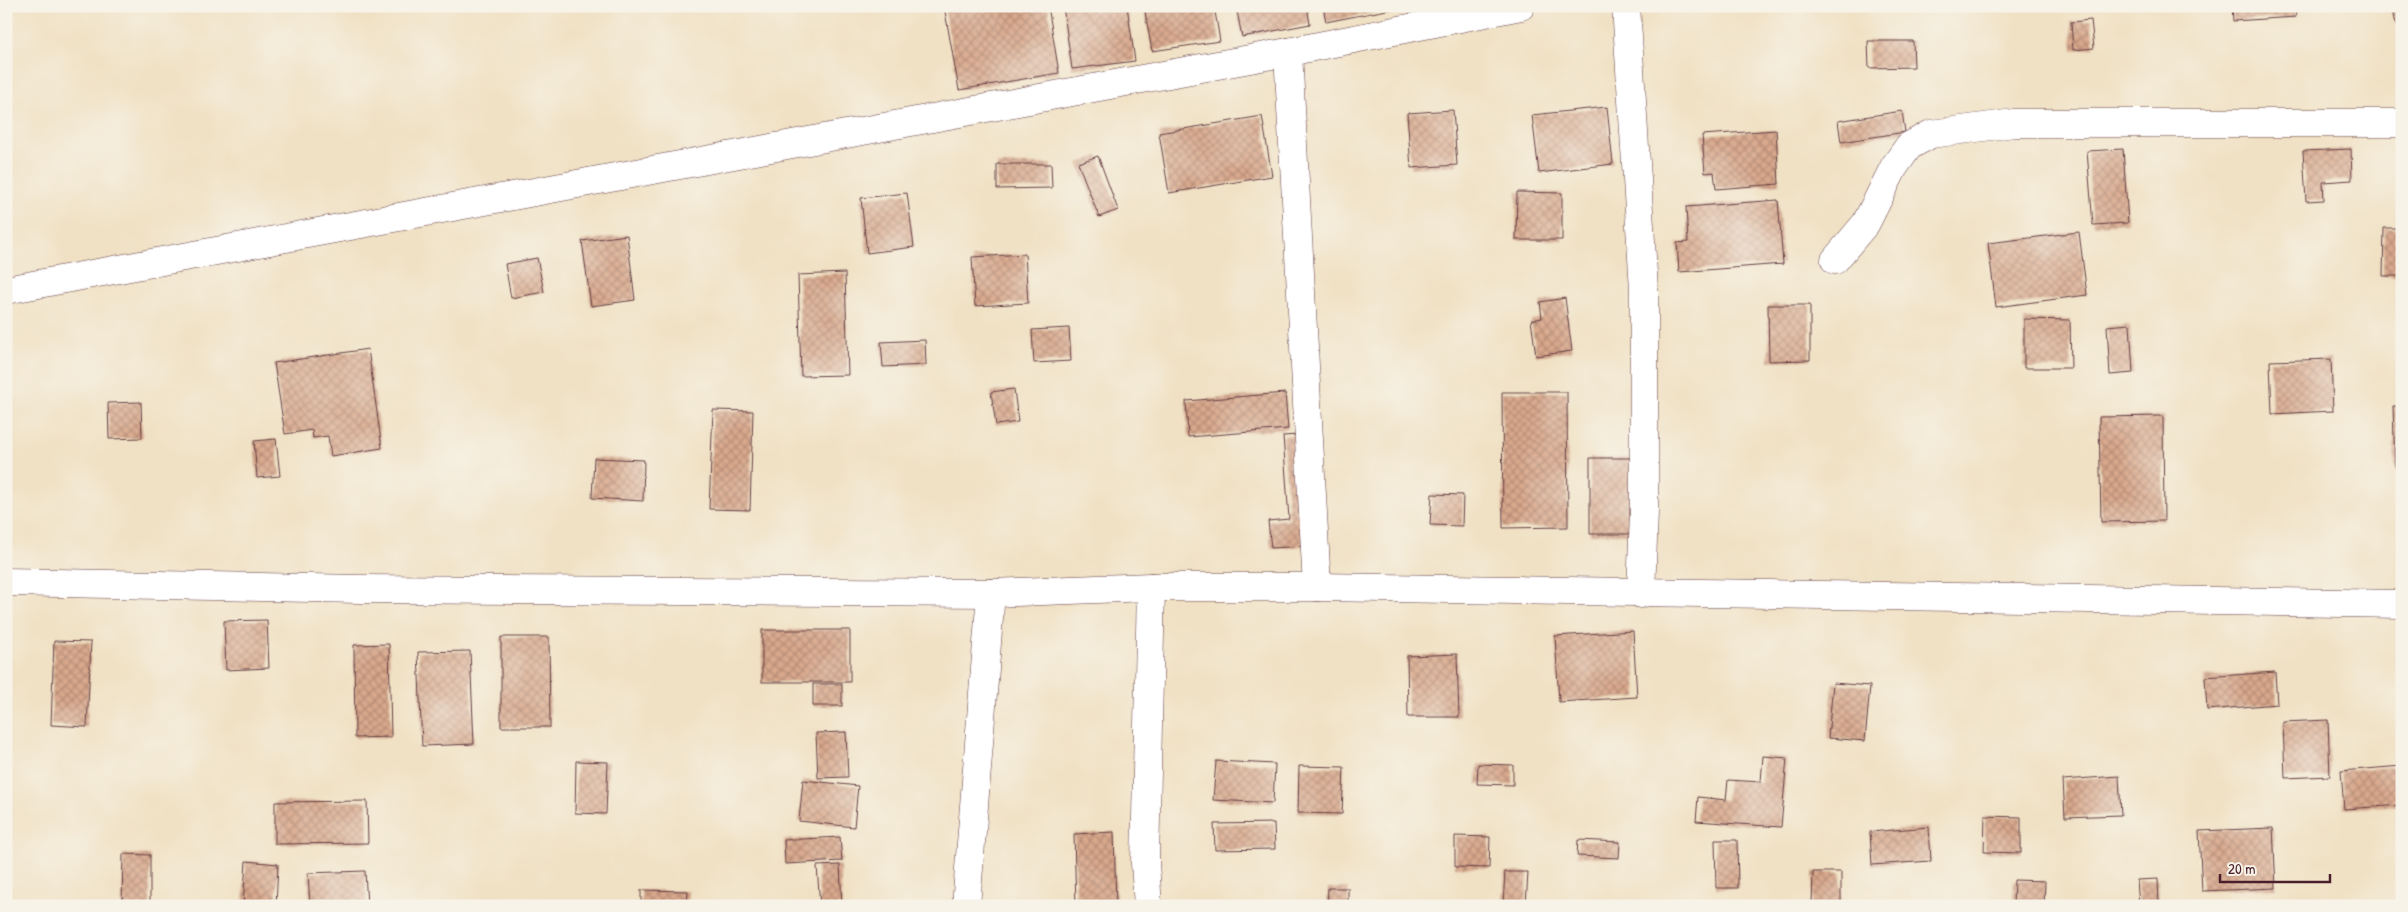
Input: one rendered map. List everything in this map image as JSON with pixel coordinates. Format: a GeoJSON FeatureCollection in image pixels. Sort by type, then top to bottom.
{"type":"FeatureCollection","features":[{"type":"Feature","properties":{"kind":"street"},"geometry":{"type":"LineString","coordinates":[[6,290],[1288,52],[1521,6]]}},
{"type":"Feature","properties":{"kind":"street"},"geometry":{"type":"LineString","coordinates":[[1626,6],[1644,289],[1644,512],[1641,594]]}},
{"type":"Feature","properties":{"kind":"street"},"geometry":{"type":"LineString","coordinates":[[1288,52],[1317,587]]}},
{"type":"Feature","properties":{"kind":"street"},"geometry":{"type":"LineString","coordinates":[[1835,260],[1866,223],[1894,167],[1909,146],[1931,134],[2014,123],[2402,123]]}},
{"type":"Feature","properties":{"kind":"street"},"geometry":{"type":"LineString","coordinates":[[6,582],[360,589],[991,593],[1151,587],[1317,587],[1641,594],[2402,604]]}},
{"type":"Feature","properties":{"kind":"street"},"geometry":{"type":"LineString","coordinates":[[1148,906],[1145,863],[1151,587]]}},
{"type":"Feature","properties":{"kind":"street"},"geometry":{"type":"LineString","coordinates":[[966,906],[991,593]]}},
{"type":"Feature","properties":{"kind":"building"},"geometry":{"type":"Polygon","coordinates":[[[944,6],[1048,6],[1059,73],[959,90],[944,6]]]}},
{"type":"Feature","properties":{"kind":"building"},"geometry":{"type":"Polygon","coordinates":[[[1063,6],[1127,6],[1135,61],[1072,69],[1063,6]]]}},
{"type":"Feature","properties":{"kind":"building"},"geometry":{"type":"Polygon","coordinates":[[[1144,6],[1214,6],[1220,41],[1152,51],[1144,6]]]}},
{"type":"Feature","properties":{"kind":"building"},"geometry":{"type":"Polygon","coordinates":[[[1236,6],[1307,6],[1310,24],[1242,37],[1236,6]]]}},
{"type":"Feature","properties":{"kind":"building"},"geometry":{"type":"Polygon","coordinates":[[[1323,6],[1401,6],[1402,7],[1326,22],[1323,6]]]}},
{"type":"Feature","properties":{"kind":"building"},"geometry":{"type":"Polygon","coordinates":[[[2232,6],[2295,6],[2296,17],[2233,21],[2232,6]]]}},
{"type":"Feature","properties":{"kind":"building"},"geometry":{"type":"Polygon","coordinates":[[[2391,6],[2402,6],[2402,23],[2395,24],[2391,6]]]}},
{"type":"Feature","properties":{"kind":"building"},"geometry":{"type":"Polygon","coordinates":[[[2091,20],[2094,48],[2073,50],[2071,22],[2091,20]]]}},
{"type":"Feature","properties":{"kind":"building"},"geometry":{"type":"Polygon","coordinates":[[[1868,41],[1913,41],[1914,67],[1869,68],[1868,41]]]}},
{"type":"Feature","properties":{"kind":"building"},"geometry":{"type":"Polygon","coordinates":[[[1607,107],[1613,164],[1539,173],[1532,115],[1607,107]]]}},
{"type":"Feature","properties":{"kind":"building"},"geometry":{"type":"Polygon","coordinates":[[[1453,110],[1457,165],[1411,168],[1407,113],[1453,110]]]}},
{"type":"Feature","properties":{"kind":"building"},"geometry":{"type":"Polygon","coordinates":[[[1902,111],[1905,132],[1841,142],[1838,121],[1902,111]]]}},
{"type":"Feature","properties":{"kind":"building"},"geometry":{"type":"Polygon","coordinates":[[[1262,116],[1272,176],[1169,193],[1159,133],[1262,116]]]}},
{"type":"Feature","properties":{"kind":"building"},"geometry":{"type":"Polygon","coordinates":[[[1776,130],[1779,184],[1716,189],[1714,172],[1705,173],[1702,135],[1776,130]]]}},
{"type":"Feature","properties":{"kind":"building"},"geometry":{"type":"Polygon","coordinates":[[[2123,149],[2128,223],[2093,225],[2087,151],[2123,149]]]}},
{"type":"Feature","properties":{"kind":"building"},"geometry":{"type":"Polygon","coordinates":[[[2351,149],[2352,180],[2323,182],[2324,200],[2306,201],[2303,151],[2351,149]]]}},
{"type":"Feature","properties":{"kind":"building"},"geometry":{"type":"Polygon","coordinates":[[[1098,156],[1118,210],[1099,217],[1078,163],[1098,156]]]}},
{"type":"Feature","properties":{"kind":"building"},"geometry":{"type":"Polygon","coordinates":[[[997,164],[1051,164],[1052,188],[997,189],[997,164]]]}},
{"type":"Feature","properties":{"kind":"building"},"geometry":{"type":"Polygon","coordinates":[[[1517,192],[1562,193],[1562,240],[1516,240],[1517,192]]]}},
{"type":"Feature","properties":{"kind":"building"},"geometry":{"type":"Polygon","coordinates":[[[907,193],[914,247],[867,253],[861,198],[907,193]]]}},
{"type":"Feature","properties":{"kind":"building"},"geometry":{"type":"Polygon","coordinates":[[[1778,200],[1783,264],[1679,272],[1677,243],[1688,242],[1686,207],[1778,200]]]}},
{"type":"Feature","properties":{"kind":"building"},"geometry":{"type":"Polygon","coordinates":[[[2384,228],[2402,228],[2402,276],[2383,276],[2384,228]]]}},
{"type":"Feature","properties":{"kind":"building"},"geometry":{"type":"Polygon","coordinates":[[[2079,232],[2087,295],[1996,307],[1988,243],[2079,232]]]}},
{"type":"Feature","properties":{"kind":"building"},"geometry":{"type":"Polygon","coordinates":[[[627,235],[635,300],[591,306],[582,241],[627,235]]]}},
{"type":"Feature","properties":{"kind":"building"},"geometry":{"type":"Polygon","coordinates":[[[1025,254],[1028,303],[975,306],[972,257],[1025,254]]]}},
{"type":"Feature","properties":{"kind":"building"},"geometry":{"type":"Polygon","coordinates":[[[537,258],[544,292],[511,298],[505,264],[537,258]]]}},
{"type":"Feature","properties":{"kind":"building"},"geometry":{"type":"Polygon","coordinates":[[[845,273],[848,375],[801,376],[798,275],[845,273]]]}},
{"type":"Feature","properties":{"kind":"building"},"geometry":{"type":"Polygon","coordinates":[[[1565,298],[1572,351],[1536,356],[1531,320],[1542,318],[1540,302],[1565,298]]]}},
{"type":"Feature","properties":{"kind":"building"},"geometry":{"type":"Polygon","coordinates":[[[1768,305],[1810,305],[1810,360],[1769,361],[1768,305]]]}},
{"type":"Feature","properties":{"kind":"building"},"geometry":{"type":"Polygon","coordinates":[[[2024,319],[2070,320],[2071,368],[2024,368],[2024,319]]]}},
{"type":"Feature","properties":{"kind":"building"},"geometry":{"type":"Polygon","coordinates":[[[2130,324],[2133,373],[2110,375],[2107,326],[2130,324]]]}},
{"type":"Feature","properties":{"kind":"building"},"geometry":{"type":"Polygon","coordinates":[[[1069,328],[1071,361],[1034,363],[1032,330],[1069,328]]]}},
{"type":"Feature","properties":{"kind":"building"},"geometry":{"type":"Polygon","coordinates":[[[925,340],[926,365],[883,367],[881,342],[925,340]]]}},
{"type":"Feature","properties":{"kind":"building"},"geometry":{"type":"Polygon","coordinates":[[[368,349],[382,448],[331,456],[328,436],[313,438],[312,430],[285,434],[274,363],[368,349]]]}},
{"type":"Feature","properties":{"kind":"building"},"geometry":{"type":"Polygon","coordinates":[[[2331,359],[2333,411],[2272,414],[2270,361],[2331,359]]]}},
{"type":"Feature","properties":{"kind":"building"},"geometry":{"type":"Polygon","coordinates":[[[1014,389],[1018,422],[996,425],[991,392],[1014,389]]]}},
{"type":"Feature","properties":{"kind":"building"},"geometry":{"type":"Polygon","coordinates":[[[1502,392],[1567,392],[1568,527],[1503,528],[1502,392]]]}},
{"type":"Feature","properties":{"kind":"building"},"geometry":{"type":"Polygon","coordinates":[[[1285,393],[1288,429],[1188,437],[1186,401],[1285,393]]]}},
{"type":"Feature","properties":{"kind":"building"},"geometry":{"type":"Polygon","coordinates":[[[141,402],[142,438],[109,439],[108,403],[141,402]]]}},
{"type":"Feature","properties":{"kind":"building"},"geometry":{"type":"Polygon","coordinates":[[[2393,406],[2402,406],[2402,467],[2395,467],[2393,406]]]}},
{"type":"Feature","properties":{"kind":"building"},"geometry":{"type":"Polygon","coordinates":[[[713,410],[753,411],[750,510],[709,509],[713,410]]]}},
{"type":"Feature","properties":{"kind":"building"},"geometry":{"type":"Polygon","coordinates":[[[2163,416],[2164,521],[2101,522],[2099,417],[2163,416]]]}},
{"type":"Feature","properties":{"kind":"building"},"geometry":{"type":"Polygon","coordinates":[[[1297,435],[1305,546],[1271,548],[1268,521],[1289,519],[1283,436],[1297,435]]]}},
{"type":"Feature","properties":{"kind":"building"},"geometry":{"type":"Polygon","coordinates":[[[276,439],[280,476],[257,478],[254,441],[276,439]]]}},
{"type":"Feature","properties":{"kind":"building"},"geometry":{"type":"Polygon","coordinates":[[[594,458],[644,460],[643,501],[592,498],[594,458]]]}},
{"type":"Feature","properties":{"kind":"building"},"geometry":{"type":"Polygon","coordinates":[[[1590,458],[1631,458],[1632,534],[1590,534],[1590,458]]]}},
{"type":"Feature","properties":{"kind":"building"},"geometry":{"type":"Polygon","coordinates":[[[1432,494],[1463,495],[1462,526],[1430,525],[1432,494]]]}},
{"type":"Feature","properties":{"kind":"building"},"geometry":{"type":"Polygon","coordinates":[[[267,620],[269,668],[226,670],[224,621],[267,620]]]}},
{"type":"Feature","properties":{"kind":"building"},"geometry":{"type":"Polygon","coordinates":[[[762,630],[850,630],[850,682],[762,682],[762,630]]]}},
{"type":"Feature","properties":{"kind":"building"},"geometry":{"type":"Polygon","coordinates":[[[1633,631],[1637,697],[1559,702],[1555,636],[1633,631]]]}},
{"type":"Feature","properties":{"kind":"building"},"geometry":{"type":"Polygon","coordinates":[[[501,637],[549,637],[550,727],[501,727],[501,637]]]}},
{"type":"Feature","properties":{"kind":"building"},"geometry":{"type":"Polygon","coordinates":[[[54,641],[91,642],[87,727],[51,725],[54,641]]]}},
{"type":"Feature","properties":{"kind":"building"},"geometry":{"type":"Polygon","coordinates":[[[389,644],[391,737],[355,738],[354,645],[389,644]]]}},
{"type":"Feature","properties":{"kind":"building"},"geometry":{"type":"Polygon","coordinates":[[[470,651],[474,744],[422,746],[418,652],[470,651]]]}},
{"type":"Feature","properties":{"kind":"building"},"geometry":{"type":"Polygon","coordinates":[[[1457,654],[1459,717],[1408,717],[1407,656],[1457,654]]]}},
{"type":"Feature","properties":{"kind":"building"},"geometry":{"type":"Polygon","coordinates":[[[2275,672],[2277,704],[2207,710],[2205,677],[2275,672]]]}},
{"type":"Feature","properties":{"kind":"building"},"geometry":{"type":"Polygon","coordinates":[[[1833,683],[1870,686],[1865,741],[1828,738],[1833,683]]]}},
{"type":"Feature","properties":{"kind":"building"},"geometry":{"type":"Polygon","coordinates":[[[813,684],[842,684],[842,706],[813,706],[813,684]]]}},
{"type":"Feature","properties":{"kind":"building"},"geometry":{"type":"Polygon","coordinates":[[[2328,720],[2330,776],[2285,778],[2283,722],[2328,720]]]}},
{"type":"Feature","properties":{"kind":"building"},"geometry":{"type":"Polygon","coordinates":[[[846,732],[848,777],[818,778],[816,733],[846,732]]]}},
{"type":"Feature","properties":{"kind":"building"},"geometry":{"type":"Polygon","coordinates":[[[1763,756],[1787,758],[1781,827],[1696,821],[1698,797],[1726,800],[1728,780],[1761,782],[1763,756]]]}},
{"type":"Feature","properties":{"kind":"building"},"geometry":{"type":"Polygon","coordinates":[[[576,761],[608,762],[606,814],[575,813],[576,761]]]}},
{"type":"Feature","properties":{"kind":"building"},"geometry":{"type":"Polygon","coordinates":[[[1216,761],[1275,764],[1273,803],[1213,800],[1216,761]]]}},
{"type":"Feature","properties":{"kind":"building"},"geometry":{"type":"Polygon","coordinates":[[[1478,764],[1513,765],[1513,785],[1477,784],[1478,764]]]}},
{"type":"Feature","properties":{"kind":"building"},"geometry":{"type":"Polygon","coordinates":[[[1299,766],[1344,767],[1342,814],[1298,813],[1299,766]]]}},
{"type":"Feature","properties":{"kind":"building"},"geometry":{"type":"Polygon","coordinates":[[[2402,766],[2402,805],[2344,809],[2341,771],[2402,766]]]}},
{"type":"Feature","properties":{"kind":"building"},"geometry":{"type":"Polygon","coordinates":[[[2119,776],[2121,815],[2065,817],[2063,780],[2119,776]]]}},
{"type":"Feature","properties":{"kind":"building"},"geometry":{"type":"Polygon","coordinates":[[[803,780],[858,786],[854,827],[799,821],[803,780]]]}},
{"type":"Feature","properties":{"kind":"building"},"geometry":{"type":"Polygon","coordinates":[[[367,801],[368,843],[275,844],[275,802],[367,801]]]}},
{"type":"Feature","properties":{"kind":"building"},"geometry":{"type":"Polygon","coordinates":[[[1985,816],[2021,817],[2021,853],[1984,852],[1985,816]]]}},
{"type":"Feature","properties":{"kind":"building"},"geometry":{"type":"Polygon","coordinates":[[[1274,823],[1275,849],[1215,850],[1214,824],[1274,823]]]}},
{"type":"Feature","properties":{"kind":"building"},"geometry":{"type":"Polygon","coordinates":[[[1929,827],[1931,861],[1872,865],[1870,832],[1929,827]]]}},
{"type":"Feature","properties":{"kind":"building"},"geometry":{"type":"Polygon","coordinates":[[[2273,828],[2276,888],[2202,891],[2199,831],[2273,828]]]}},
{"type":"Feature","properties":{"kind":"building"},"geometry":{"type":"Polygon","coordinates":[[[1114,832],[1116,906],[1076,906],[1074,834],[1114,832]]]}},
{"type":"Feature","properties":{"kind":"building"},"geometry":{"type":"Polygon","coordinates":[[[1455,836],[1490,837],[1489,868],[1455,867],[1455,836]]]}},
{"type":"Feature","properties":{"kind":"building"},"geometry":{"type":"Polygon","coordinates":[[[840,837],[842,861],[785,864],[784,840],[840,837]]]}},
{"type":"Feature","properties":{"kind":"building"},"geometry":{"type":"Polygon","coordinates":[[[1578,840],[1620,842],[1619,858],[1577,856],[1578,840]]]}},
{"type":"Feature","properties":{"kind":"building"},"geometry":{"type":"Polygon","coordinates":[[[1715,840],[1737,840],[1738,888],[1716,888],[1715,840]]]}},
{"type":"Feature","properties":{"kind":"building"},"geometry":{"type":"Polygon","coordinates":[[[6,846],[8,846],[8,875],[6,875],[6,846]]]}},
{"type":"Feature","properties":{"kind":"building"},"geometry":{"type":"Polygon","coordinates":[[[123,854],[150,855],[150,906],[122,906],[123,854]]]}},
{"type":"Feature","properties":{"kind":"building"},"geometry":{"type":"Polygon","coordinates":[[[246,861],[278,864],[276,906],[243,906],[246,861]]]}},
{"type":"Feature","properties":{"kind":"building"},"geometry":{"type":"Polygon","coordinates":[[[840,865],[842,906],[820,906],[817,866],[840,865]]]}},
{"type":"Feature","properties":{"kind":"building"},"geometry":{"type":"Polygon","coordinates":[[[365,871],[367,906],[310,906],[308,873],[365,871]]]}},
{"type":"Feature","properties":{"kind":"building"},"geometry":{"type":"Polygon","coordinates":[[[1505,872],[1528,872],[1526,906],[1503,906],[1505,872]]]}},
{"type":"Feature","properties":{"kind":"building"},"geometry":{"type":"Polygon","coordinates":[[[1813,872],[1841,872],[1841,906],[1812,906],[1813,872]]]}},
{"type":"Feature","properties":{"kind":"building"},"geometry":{"type":"Polygon","coordinates":[[[2158,879],[2159,906],[2139,906],[2137,880],[2158,879]]]}},
{"type":"Feature","properties":{"kind":"building"},"geometry":{"type":"Polygon","coordinates":[[[2014,880],[2045,881],[2044,906],[2013,906],[2014,880]]]}},
{"type":"Feature","properties":{"kind":"building"},"geometry":{"type":"Polygon","coordinates":[[[1328,888],[1348,888],[1348,906],[1327,906],[1328,888]]]}},
{"type":"Feature","properties":{"kind":"building"},"geometry":{"type":"Polygon","coordinates":[[[641,890],[688,891],[687,906],[641,906],[641,890]]]}},
{"type":"Feature","properties":{"kind":"building"},"geometry":{"type":"Polygon","coordinates":[[[1652,904],[1668,904],[1668,906],[1652,906],[1652,904]]]}}]}
